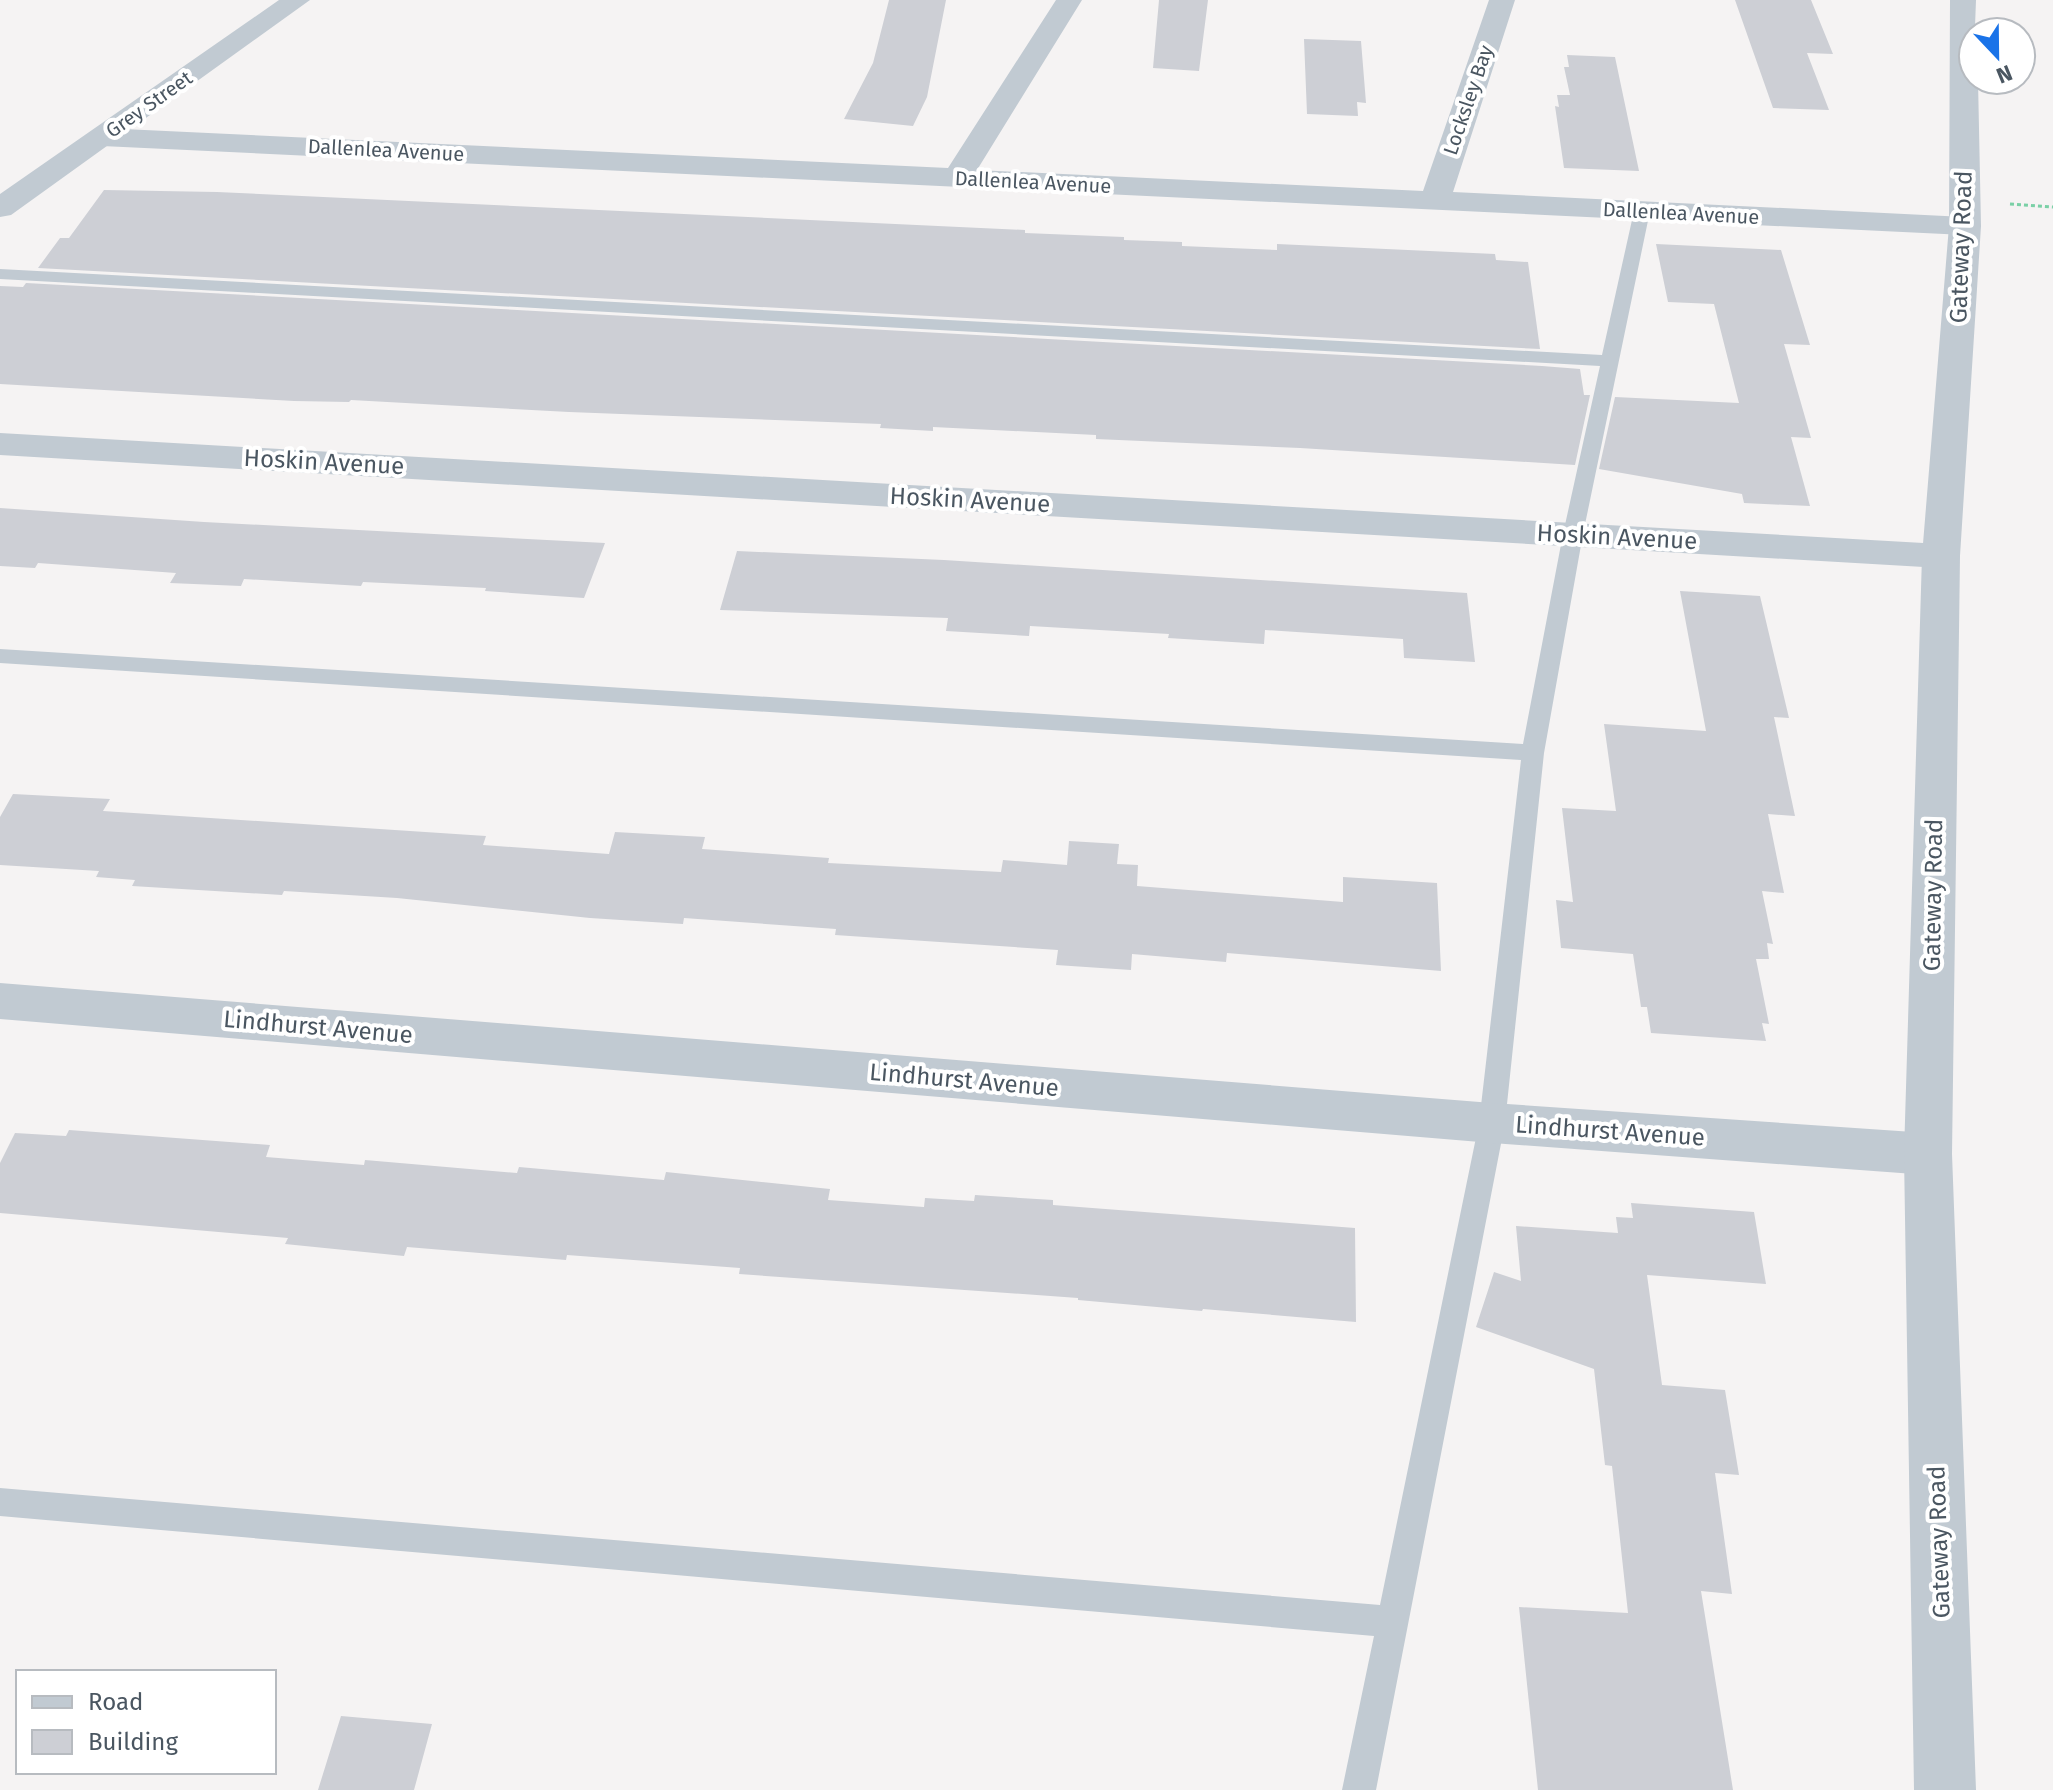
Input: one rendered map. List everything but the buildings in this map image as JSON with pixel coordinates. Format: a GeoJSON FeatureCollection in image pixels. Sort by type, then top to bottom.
{"type":"FeatureCollection","features":[{"type":"Feature","properties":{"kind":"street","name":"Grey Street"},"geometry":{"type":"LineString","coordinates":[[0,208],[297,0]]}},
{"type":"Feature","properties":{"kind":"street"},"geometry":{"type":"LineString","coordinates":[[957,178],[1069,0]]}},
{"type":"Feature","properties":{"kind":"street","name":"Locksley Bay"},"geometry":{"type":"LineString","coordinates":[[1435,200],[1502,0]]}},
{"type":"Feature","properties":{"kind":"street","name":"Gateway Road"},"geometry":{"type":"LineString","coordinates":[[1945,1790],[1928,1154],[1941,556],[1965,226],[1963,0]]}},
{"type":"Feature","properties":{"kind":"street","name":"Dallenlea Avenue"},"geometry":{"type":"LineString","coordinates":[[102,137],[1965,226]]}},
{"type":"Feature","properties":{"kind":"street","name":"Hoskin Avenue"},"geometry":{"type":"LineString","coordinates":[[6,449],[1941,556]]}},
{"type":"Feature","properties":{"kind":"street","name":"Lindhurst Avenue"},"geometry":{"type":"LineString","coordinates":[[0,1001],[1492,1123],[1928,1154]]}},
{"type":"Feature","properties":{"kind":"lane"},"geometry":{"type":"LineString","coordinates":[[1359,1790],[1492,1123],[1533,753],[1573,534],[1642,211]]}},
{"type":"Feature","properties":{"kind":"lane"},"geometry":{"type":"LineString","coordinates":[[0,274],[1610,361]]}},
{"type":"Feature","properties":{"kind":"lane"},"geometry":{"type":"LineString","coordinates":[[0,656],[1533,753]]}},
{"type":"Feature","properties":{"kind":"lane"},"geometry":{"type":"LineString","coordinates":[[0,1502],[1392,1622]]}}]}
